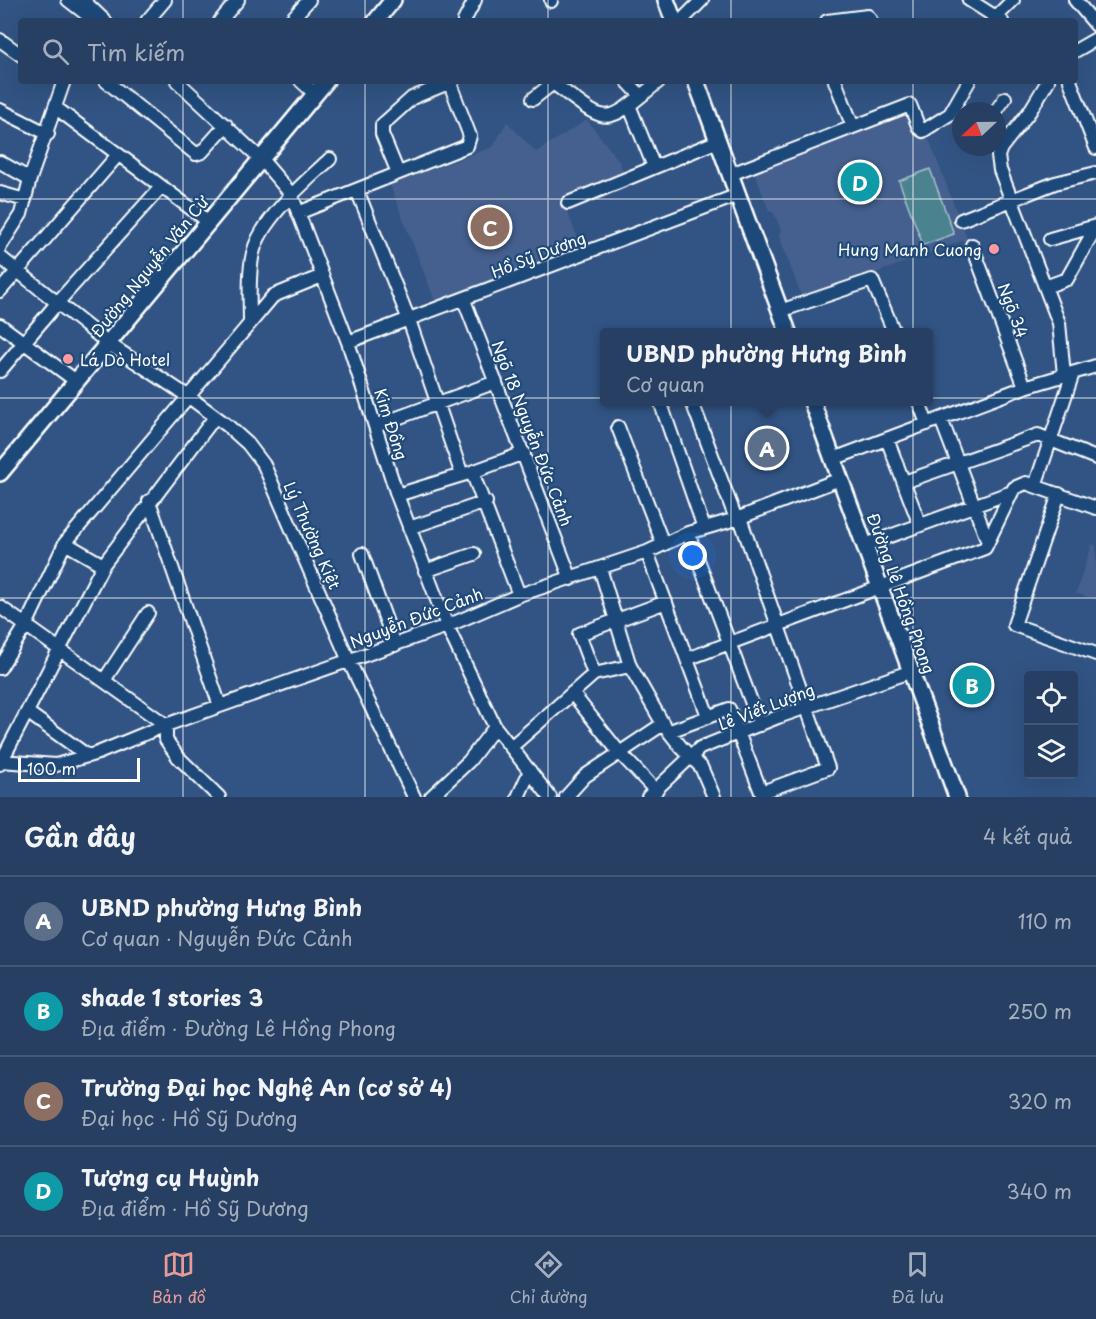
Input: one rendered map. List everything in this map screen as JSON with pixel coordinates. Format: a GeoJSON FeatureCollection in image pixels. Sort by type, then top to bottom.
{"type":"FeatureCollection","features":[{"type":"Feature","properties":{"kind":"main road"},"geometry":{"type":"LineString","coordinates":[[666,0],[673,18]]}},
{"type":"Feature","properties":{"kind":"main road"},"geometry":{"type":"LineString","coordinates":[[378,18],[391,1]]}},
{"type":"Feature","properties":{"kind":"main road","name":"Đường Nguyễn Văn Cừ"},"geometry":{"type":"LineString","coordinates":[[0,473],[323,84]]}},
{"type":"Feature","properties":{"kind":"main road"},"geometry":{"type":"LineString","coordinates":[[697,84],[786,328]]}},
{"type":"Feature","properties":{"kind":"main road","name":"Đường Lê Hồng Phong"},"geometry":{"type":"LineString","coordinates":[[813,406],[957,797]]}},
{"type":"Feature","properties":{"kind":"street"},"geometry":{"type":"LineString","coordinates":[[150,18],[165,0]]}},
{"type":"Feature","properties":{"kind":"street"},"geometry":{"type":"LineString","coordinates":[[227,18],[238,0]]}},
{"type":"Feature","properties":{"kind":"street"},"geometry":{"type":"LineString","coordinates":[[293,18],[309,0]]}},
{"type":"Feature","properties":{"kind":"street"},"geometry":{"type":"LineString","coordinates":[[466,18],[475,0]]}},
{"type":"Feature","properties":{"kind":"street"},"geometry":{"type":"LineString","coordinates":[[684,18],[702,0]]}},
{"type":"Feature","properties":{"kind":"street"},"geometry":{"type":"LineString","coordinates":[[969,0],[997,18]]}},
{"type":"Feature","properties":{"kind":"street"},"geometry":{"type":"LineString","coordinates":[[1000,18],[1013,0]]}},
{"type":"Feature","properties":{"kind":"street"},"geometry":{"type":"LineString","coordinates":[[1075,0],[1096,25]]}},
{"type":"Feature","properties":{"kind":"street"},"geometry":{"type":"LineString","coordinates":[[75,1],[90,17],[96,18]]}},
{"type":"Feature","properties":{"kind":"street"},"geometry":{"type":"LineString","coordinates":[[852,18],[868,16],[870,18]]}},
{"type":"Feature","properties":{"kind":"street"},"geometry":{"type":"LineString","coordinates":[[1078,49],[1096,39]]}},
{"type":"Feature","properties":{"kind":"street"},"geometry":{"type":"LineString","coordinates":[[0,40],[18,53]]}},
{"type":"Feature","properties":{"kind":"street"},"geometry":{"type":"LineString","coordinates":[[0,247],[21,214],[30,180],[48,134],[63,84]]}},
{"type":"Feature","properties":{"kind":"street"},"geometry":{"type":"LineString","coordinates":[[110,84],[196,154],[202,152],[226,125]]}},
{"type":"Feature","properties":{"kind":"street","name":"Kim Đồng"},"geometry":{"type":"LineString","coordinates":[[180,84],[261,159],[291,194],[348,342],[397,495],[447,626],[495,727],[550,797]]}},
{"type":"Feature","properties":{"kind":"street"},"geometry":{"type":"LineString","coordinates":[[304,84],[315,94]]}},
{"type":"Feature","properties":{"kind":"street"},"geometry":{"type":"LineString","coordinates":[[420,88],[427,84]]}},
{"type":"Feature","properties":{"kind":"street"},"geometry":{"type":"LineString","coordinates":[[398,173],[382,134],[382,125],[412,98],[443,84]]}},
{"type":"Feature","properties":{"kind":"street"},"geometry":{"type":"LineString","coordinates":[[298,213],[469,144],[470,136],[451,84]]}},
{"type":"Feature","properties":{"kind":"street"},"geometry":{"type":"LineString","coordinates":[[533,99],[552,84]]}},
{"type":"Feature","properties":{"kind":"street"},"geometry":{"type":"LineString","coordinates":[[554,84],[599,116],[611,116],[655,84]]}},
{"type":"Feature","properties":{"kind":"street"},"geometry":{"type":"LineString","coordinates":[[630,84],[641,96]]}},
{"type":"Feature","properties":{"kind":"street"},"geometry":{"type":"LineString","coordinates":[[837,84],[853,127]]}},
{"type":"Feature","properties":{"kind":"street"},"geometry":{"type":"LineString","coordinates":[[731,174],[910,105],[919,128],[923,131],[950,114],[967,84]]}},
{"type":"Feature","properties":{"kind":"street"},"geometry":{"type":"LineString","coordinates":[[1006,138],[1030,111],[1046,84]]}},
{"type":"Feature","properties":{"kind":"street"},"geometry":{"type":"LineString","coordinates":[[1071,84],[1096,148]]}},
{"type":"Feature","properties":{"kind":"street"},"geometry":{"type":"LineString","coordinates":[[1002,102],[1005,98]]}},
{"type":"Feature","properties":{"kind":"street"},"geometry":{"type":"LineString","coordinates":[[629,105],[654,167]]}},
{"type":"Feature","properties":{"kind":"street"},"geometry":{"type":"LineString","coordinates":[[56,108],[117,156],[209,222]]}},
{"type":"Feature","properties":{"kind":"street"},"geometry":{"type":"LineString","coordinates":[[0,110],[48,134]]}},
{"type":"Feature","properties":{"kind":"street"},"geometry":{"type":"LineString","coordinates":[[568,203],[718,141]]}},
{"type":"Feature","properties":{"kind":"street"},"geometry":{"type":"LineString","coordinates":[[0,291],[117,156]]}},
{"type":"Feature","properties":{"kind":"street"},"geometry":{"type":"LineString","coordinates":[[997,156],[1011,200],[1061,332],[1069,374],[1035,486]]}},
{"type":"Feature","properties":{"kind":"street"},"geometry":{"type":"LineString","coordinates":[[250,323],[254,250],[291,194],[330,159]]}},
{"type":"Feature","properties":{"kind":"street"},"geometry":{"type":"LineString","coordinates":[[0,162],[30,180]]}},
{"type":"Feature","properties":{"kind":"street"},"geometry":{"type":"LineString","coordinates":[[961,220],[1055,183],[1096,172]]}},
{"type":"Feature","properties":{"kind":"street"},"geometry":{"type":"LineString","coordinates":[[0,370],[161,187]]}},
{"type":"Feature","properties":{"kind":"street"},"geometry":{"type":"LineString","coordinates":[[357,190],[410,320],[438,404],[467,473],[486,502],[519,595]]}},
{"type":"Feature","properties":{"kind":"street"},"geometry":{"type":"LineString","coordinates":[[0,193],[25,200]]}},
{"type":"Feature","properties":{"kind":"street","name":"Hồ Sỹ Dương"},"geometry":{"type":"LineString","coordinates":[[348,342],[738,195]]}},
{"type":"Feature","properties":{"kind":"street"},"geometry":{"type":"LineString","coordinates":[[1045,287],[1066,279],[1096,226]]}},
{"type":"Feature","properties":{"kind":"street"},"geometry":{"type":"LineString","coordinates":[[1050,239],[1096,226]]}},
{"type":"Feature","properties":{"kind":"street","name":"Ngõ 34"},"geometry":{"type":"LineString","coordinates":[[972,245],[1025,387]]}},
{"type":"Feature","properties":{"kind":"street","name":"Lý Thường Kiệt"},"geometry":{"type":"LineString","coordinates":[[0,257],[109,344],[189,397],[248,444],[264,465],[349,661],[414,797]]}},
{"type":"Feature","properties":{"kind":"street"},"geometry":{"type":"LineString","coordinates":[[0,668],[26,625],[65,543],[278,292],[322,276]]}},
{"type":"Feature","properties":{"kind":"street"},"geometry":{"type":"LineString","coordinates":[[780,311],[872,280],[892,328]]}},
{"type":"Feature","properties":{"kind":"street","name":"Ngõ 18 Nguyễn Đức Cảnh"},"geometry":{"type":"LineString","coordinates":[[464,300],[572,579]]}},
{"type":"Feature","properties":{"kind":"street"},"geometry":{"type":"LineString","coordinates":[[0,326],[76,381]]}},
{"type":"Feature","properties":{"kind":"street"},"geometry":{"type":"LineString","coordinates":[[833,459],[1025,387],[1096,366]]}},
{"type":"Feature","properties":{"kind":"street"},"geometry":{"type":"LineString","coordinates":[[375,426],[496,382]]}},
{"type":"Feature","properties":{"kind":"street"},"geometry":{"type":"LineString","coordinates":[[566,797],[585,776],[619,752],[666,727],[729,709],[763,795],[828,768],[778,625],[694,406]]}},
{"type":"Feature","properties":{"kind":"street"},"geometry":{"type":"LineString","coordinates":[[920,406],[927,424]]}},
{"type":"Feature","properties":{"kind":"street"},"geometry":{"type":"LineString","coordinates":[[662,407],[704,528]]}},
{"type":"Feature","properties":{"kind":"street"},"geometry":{"type":"LineString","coordinates":[[1,762],[103,565],[149,501],[215,417]]}},
{"type":"Feature","properties":{"kind":"street"},"geometry":{"type":"LineString","coordinates":[[941,419],[988,542]]}},
{"type":"Feature","properties":{"kind":"street"},"geometry":{"type":"LineString","coordinates":[[618,427],[663,544]]}},
{"type":"Feature","properties":{"kind":"street"},"geometry":{"type":"LineString","coordinates":[[904,482],[1038,435],[1051,438],[1096,458]]}},
{"type":"Feature","properties":{"kind":"street"},"geometry":{"type":"LineString","coordinates":[[887,439],[920,525]]}},
{"type":"Feature","properties":{"kind":"street"},"geometry":{"type":"LineString","coordinates":[[397,495],[524,453]]}},
{"type":"Feature","properties":{"kind":"street","name":"Nguyễn Đức Cảnh"},"geometry":{"type":"LineString","coordinates":[[1,762],[56,765],[88,756],[166,725],[395,645],[447,626],[519,595],[647,552],[688,533],[738,518],[840,479]]}},
{"type":"Feature","properties":{"kind":"street"},"geometry":{"type":"LineString","coordinates":[[687,659],[985,548],[1014,488],[1026,483],[1096,508]]}},
{"type":"Feature","properties":{"kind":"street"},"geometry":{"type":"LineString","coordinates":[[865,545],[1012,492]]}},
{"type":"Feature","properties":{"kind":"street"},"geometry":{"type":"LineString","coordinates":[[1059,494],[1014,625],[1096,654]]}},
{"type":"Feature","properties":{"kind":"street"},"geometry":{"type":"LineString","coordinates":[[149,501],[220,706]]}},
{"type":"Feature","properties":{"kind":"street"},"geometry":{"type":"LineString","coordinates":[[409,528],[486,502]]}},
{"type":"Feature","properties":{"kind":"street"},"geometry":{"type":"LineString","coordinates":[[688,533],[760,725]]}},
{"type":"Feature","properties":{"kind":"street"},"geometry":{"type":"LineString","coordinates":[[65,543],[103,565]]}},
{"type":"Feature","properties":{"kind":"street"},"geometry":{"type":"LineString","coordinates":[[647,552],[708,716]]}},
{"type":"Feature","properties":{"kind":"street"},"geometry":{"type":"LineString","coordinates":[[362,554],[395,645]]}},
{"type":"Feature","properties":{"kind":"street"},"geometry":{"type":"LineString","coordinates":[[425,571],[474,554]]}},
{"type":"Feature","properties":{"kind":"street"},"geometry":{"type":"LineString","coordinates":[[600,568],[630,666],[666,727],[681,747],[701,767],[714,797]]}},
{"type":"Feature","properties":{"kind":"street"},"geometry":{"type":"LineString","coordinates":[[594,674],[579,634],[666,602]]}},
{"type":"Feature","properties":{"kind":"street"},"geometry":{"type":"LineString","coordinates":[[0,607],[105,679],[166,725],[166,740],[172,749],[219,797]]}},
{"type":"Feature","properties":{"kind":"street"},"geometry":{"type":"LineString","coordinates":[[105,679],[148,613]]}},
{"type":"Feature","properties":{"kind":"street"},"geometry":{"type":"LineString","coordinates":[[511,747],[594,674],[630,666]]}},
{"type":"Feature","properties":{"kind":"street","name":"Lê Viết Lượng"},"geometry":{"type":"LineString","coordinates":[[652,794],[700,748],[912,671]]}},
{"type":"Feature","properties":{"kind":"street"},"geometry":{"type":"LineString","coordinates":[[572,693],[652,794]]}},
{"type":"Feature","properties":{"kind":"street"},"geometry":{"type":"LineString","coordinates":[[27,712],[88,756]]}},
{"type":"Feature","properties":{"kind":"street"},"geometry":{"type":"LineString","coordinates":[[431,797],[469,761],[495,727]]}},
{"type":"Feature","properties":{"kind":"street"},"geometry":{"type":"LineString","coordinates":[[518,797],[530,771]]}},
{"type":"Feature","properties":{"kind":"shaded area"},"geometry":{"type":"Polygon","coordinates":[[[909,111],[918,133],[928,137],[967,239],[803,300],[779,236],[781,230],[774,213],[769,211],[754,171],[909,111]]]}},
{"type":"Feature","properties":{"kind":"shaded area"},"geometry":{"type":"Polygon","coordinates":[[[587,120],[619,161],[625,176],[563,202],[583,251],[437,306],[390,185],[493,147],[507,122],[536,152],[587,120]]]}},
{"type":"Feature","properties":{"kind":"shaded area"},"geometry":{"type":"Polygon","coordinates":[[[1092,544],[1096,546],[1096,600],[1076,593],[1092,544]]]}},
{"type":"Feature","properties":{"kind":"green space"},"geometry":{"type":"Polygon","coordinates":[[[930,169],[954,234],[923,245],[899,181],[930,169]]]}},
{"type":"Feature","properties":{"kind":"place","name":"Tượng cụ Huỳnh"},"geometry":{"type":"Point","coordinates":[860,182]}},
{"type":"Feature","properties":{"kind":"place","name":"Trường Đại học Nghệ An (cơ sở 4)"},"geometry":{"type":"Point","coordinates":[490,227]}},
{"type":"Feature","properties":{"kind":"place","name":"Hung Manh Cuong"},"geometry":{"type":"Point","coordinates":[994,249]}},
{"type":"Feature","properties":{"kind":"place","name":"Lá Dò Hotel"},"geometry":{"type":"Point","coordinates":[68,359]}},
{"type":"Feature","properties":{"kind":"place","name":"UBND phường Hưng Bình"},"geometry":{"type":"Point","coordinates":[767,448]}},
{"type":"Feature","properties":{"kind":"place","name":"shade 1 stories 3"},"geometry":{"type":"Point","coordinates":[972,685]}}]}
